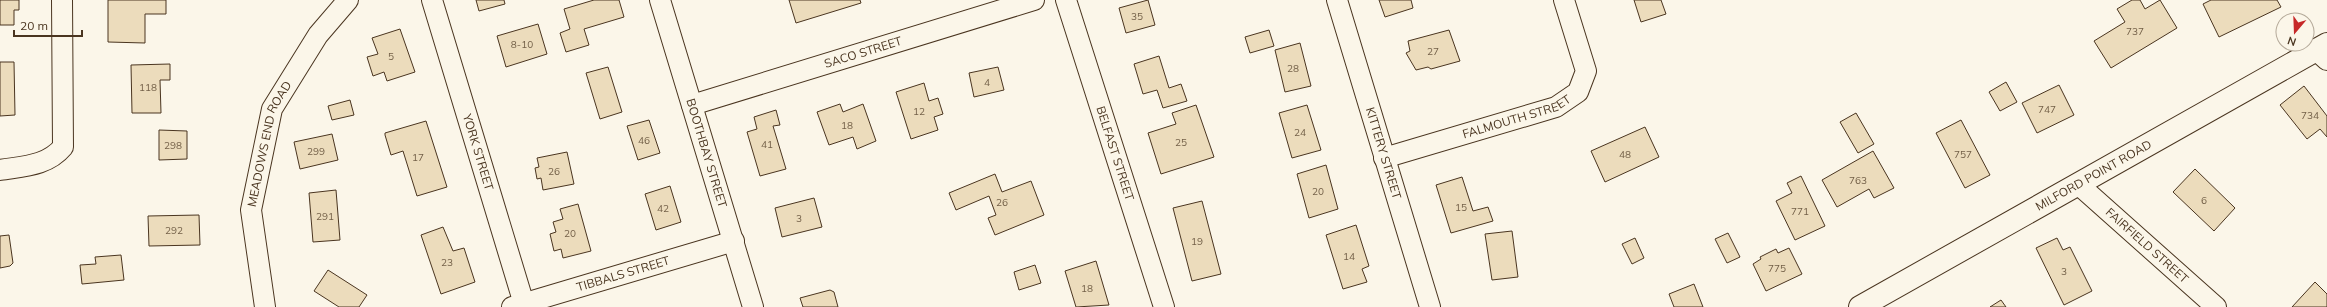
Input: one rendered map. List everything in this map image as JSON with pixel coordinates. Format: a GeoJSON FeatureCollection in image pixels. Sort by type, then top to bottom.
{"type":"FeatureCollection","features":[{"type":"Feature","properties":{"kind":"main road","name":"MILFORD POINT ROAD"},"geometry":{"type":"LineString","coordinates":[[1860,307],[2323,51]]}},
{"type":"Feature","properties":{"kind":"street"},"geometry":{"type":"LineString","coordinates":[[0,170],[39,163],[54,157],[63,147],[62,0]]}},
{"type":"Feature","properties":{"kind":"street","name":"MEADOWS END ROAD"},"geometry":{"type":"LineString","coordinates":[[265,307],[251,210],[272,108],[318,35],[348,0]]}},
{"type":"Feature","properties":{"kind":"street","name":"YORK STREET"},"geometry":{"type":"LineString","coordinates":[[432,0],[518,305]]}},
{"type":"Feature","properties":{"kind":"street","name":"BOOTHBAY STREET"},"geometry":{"type":"LineString","coordinates":[[660,0],[753,307]]}},
{"type":"Feature","properties":{"kind":"street","name":"SACO STREET"},"geometry":{"type":"LineString","coordinates":[[692,105],[1034,0]]}},
{"type":"Feature","properties":{"kind":"street","name":"BELFAST STREET"},"geometry":{"type":"LineString","coordinates":[[1066,0],[1164,307]]}},
{"type":"Feature","properties":{"kind":"street","name":"KITTERY STREET"},"geometry":{"type":"LineString","coordinates":[[1336,0],[1430,307]]}},
{"type":"Feature","properties":{"kind":"street","name":"FALMOUTH STREET"},"geometry":{"type":"LineString","coordinates":[[1384,158],[1556,107],[1578,92],[1586,71],[1564,0]]}},
{"type":"Feature","properties":{"kind":"street","name":"FAIRFIELD STREET"},"geometry":{"type":"LineString","coordinates":[[2079,185],[2216,307]]}},
{"type":"Feature","properties":{"kind":"street","name":"TIBBALS STREET"},"geometry":{"type":"LineString","coordinates":[[518,305],[734,241]]}},
{"type":"Feature","properties":{"kind":"building"},"geometry":{"type":"Polygon","coordinates":[[[0,0],[19,0],[19,10],[14,10],[14,25],[0,25],[0,0]]]}},
{"type":"Feature","properties":{"kind":"building"},"geometry":{"type":"Polygon","coordinates":[[[108,0],[166,0],[166,14],[145,14],[145,43],[108,42],[108,0]]]}},
{"type":"Feature","properties":{"kind":"building"},"geometry":{"type":"Polygon","coordinates":[[[476,0],[504,0],[505,4],[479,11],[476,0]]]}},
{"type":"Feature","properties":{"kind":"building"},"geometry":{"type":"Polygon","coordinates":[[[594,0],[619,0],[624,17],[584,29],[589,45],[566,52],[560,33],[570,29],[564,9],[594,0]]]}},
{"type":"Feature","properties":{"kind":"building"},"geometry":{"type":"Polygon","coordinates":[[[789,0],[860,0],[861,3],[796,23],[789,0]]]}},
{"type":"Feature","properties":{"kind":"building"},"geometry":{"type":"Polygon","coordinates":[[[1148,0],[1155,25],[1126,33],[1119,8],[1148,0]]]}},
{"type":"Feature","properties":{"kind":"building"},"geometry":{"type":"Polygon","coordinates":[[[1379,0],[1411,0],[1413,8],[1385,17],[1379,0]]]}},
{"type":"Feature","properties":{"kind":"building"},"geometry":{"type":"Polygon","coordinates":[[[1634,0],[1661,0],[1666,14],[1641,22],[1634,0]]]}},
{"type":"Feature","properties":{"kind":"building"},"geometry":{"type":"Polygon","coordinates":[[[2132,0],[2140,0],[2145,9],[2160,0],[2177,28],[2111,68],[2094,41],[2125,22],[2117,9],[2132,0]]]}},
{"type":"Feature","properties":{"kind":"building"},"geometry":{"type":"Polygon","coordinates":[[[2211,0],[2277,0],[2281,7],[2219,37],[2203,4],[2211,0]]]}},
{"type":"Feature","properties":{"kind":"building"},"geometry":{"type":"Polygon","coordinates":[[[538,24],[547,54],[506,67],[497,36],[538,24]]]}},
{"type":"Feature","properties":{"kind":"building"},"geometry":{"type":"Polygon","coordinates":[[[400,29],[415,72],[387,81],[384,72],[373,76],[367,57],[378,54],[372,38],[400,29]]]}},
{"type":"Feature","properties":{"kind":"building"},"geometry":{"type":"Polygon","coordinates":[[[1269,30],[1274,46],[1250,53],[1245,37],[1269,30]]]}},
{"type":"Feature","properties":{"kind":"building"},"geometry":{"type":"Polygon","coordinates":[[[1449,30],[1460,61],[1431,69],[1428,67],[1416,70],[1406,53],[1410,51],[1408,41],[1449,30]]]}},
{"type":"Feature","properties":{"kind":"building"},"geometry":{"type":"Polygon","coordinates":[[[1300,43],[1311,86],[1285,92],[1275,50],[1300,43]]]}},
{"type":"Feature","properties":{"kind":"building"},"geometry":{"type":"Polygon","coordinates":[[[1159,56],[1169,88],[1181,84],[1187,101],[1163,108],[1157,90],[1143,94],[1134,64],[1159,56]]]}},
{"type":"Feature","properties":{"kind":"building"},"geometry":{"type":"Polygon","coordinates":[[[0,62],[14,62],[15,115],[0,116],[0,62]]]}},
{"type":"Feature","properties":{"kind":"building"},"geometry":{"type":"Polygon","coordinates":[[[170,64],[170,80],[160,80],[161,113],[132,113],[131,65],[170,64]]]}},
{"type":"Feature","properties":{"kind":"building"},"geometry":{"type":"Polygon","coordinates":[[[608,67],[622,112],[600,119],[586,73],[608,67]]]}},
{"type":"Feature","properties":{"kind":"building"},"geometry":{"type":"Polygon","coordinates":[[[998,67],[1004,90],[974,97],[969,73],[998,67]]]}},
{"type":"Feature","properties":{"kind":"building"},"geometry":{"type":"Polygon","coordinates":[[[2006,82],[2017,102],[2000,111],[1989,92],[2006,82]]]}},
{"type":"Feature","properties":{"kind":"building"},"geometry":{"type":"Polygon","coordinates":[[[924,83],[929,101],[938,98],[943,114],[934,117],[938,130],[911,139],[896,92],[924,83]]]}},
{"type":"Feature","properties":{"kind":"building"},"geometry":{"type":"Polygon","coordinates":[[[2059,85],[2074,115],[2037,133],[2022,103],[2059,85]]]}},
{"type":"Feature","properties":{"kind":"building"},"geometry":{"type":"Polygon","coordinates":[[[2304,86],[2327,116],[2327,137],[2320,129],[2307,139],[2280,105],[2304,86]]]}},
{"type":"Feature","properties":{"kind":"building"},"geometry":{"type":"Polygon","coordinates":[[[350,100],[354,115],[332,120],[328,106],[350,100]]]}},
{"type":"Feature","properties":{"kind":"building"},"geometry":{"type":"Polygon","coordinates":[[[840,104],[843,112],[863,104],[876,141],[857,149],[853,137],[829,145],[817,112],[840,104]]]}},
{"type":"Feature","properties":{"kind":"building"},"geometry":{"type":"Polygon","coordinates":[[[1196,105],[1214,157],[1161,174],[1148,133],[1176,124],[1172,113],[1196,105]]]}},
{"type":"Feature","properties":{"kind":"building"},"geometry":{"type":"Polygon","coordinates":[[[1307,105],[1321,150],[1292,158],[1279,113],[1307,105]]]}},
{"type":"Feature","properties":{"kind":"building"},"geometry":{"type":"Polygon","coordinates":[[[776,110],[780,125],[773,126],[786,169],[760,176],[747,132],[757,129],[754,117],[776,110]]]}},
{"type":"Feature","properties":{"kind":"building"},"geometry":{"type":"Polygon","coordinates":[[[1856,113],[1874,144],[1858,153],[1840,122],[1856,113]]]}},
{"type":"Feature","properties":{"kind":"building"},"geometry":{"type":"Polygon","coordinates":[[[649,120],[660,153],[638,160],[627,126],[649,120]]]}},
{"type":"Feature","properties":{"kind":"building"},"geometry":{"type":"Polygon","coordinates":[[[1961,120],[1990,175],[1965,188],[1936,133],[1961,120]]]}},
{"type":"Feature","properties":{"kind":"building"},"geometry":{"type":"Polygon","coordinates":[[[426,121],[447,187],[417,196],[403,151],[391,155],[385,133],[426,121]]]}},
{"type":"Feature","properties":{"kind":"building"},"geometry":{"type":"Polygon","coordinates":[[[1645,127],[1659,157],[1605,182],[1591,151],[1645,127]]]}},
{"type":"Feature","properties":{"kind":"building"},"geometry":{"type":"Polygon","coordinates":[[[159,130],[187,131],[187,159],[159,160],[159,130]]]}},
{"type":"Feature","properties":{"kind":"building"},"geometry":{"type":"Polygon","coordinates":[[[332,134],[338,160],[300,169],[294,142],[332,134]]]}},
{"type":"Feature","properties":{"kind":"building"},"geometry":{"type":"Polygon","coordinates":[[[1873,151],[1894,188],[1874,198],[1869,189],[1837,207],[1822,180],[1873,151]]]}},
{"type":"Feature","properties":{"kind":"building"},"geometry":{"type":"Polygon","coordinates":[[[567,152],[574,184],[543,190],[541,178],[537,179],[535,168],[539,167],[537,158],[567,152]]]}},
{"type":"Feature","properties":{"kind":"building"},"geometry":{"type":"Polygon","coordinates":[[[1326,165],[1338,209],[1309,218],[1297,174],[1326,165]]]}},
{"type":"Feature","properties":{"kind":"building"},"geometry":{"type":"Polygon","coordinates":[[[2195,169],[2235,208],[2214,231],[2173,192],[2195,169]]]}},
{"type":"Feature","properties":{"kind":"building"},"geometry":{"type":"Polygon","coordinates":[[[995,174],[1002,192],[1031,181],[1044,215],[995,235],[988,218],[996,215],[989,196],[956,210],[949,193],[995,174]]]}},
{"type":"Feature","properties":{"kind":"building"},"geometry":{"type":"Polygon","coordinates":[[[1801,176],[1825,226],[1795,240],[1776,201],[1792,193],[1787,183],[1801,176]]]}},
{"type":"Feature","properties":{"kind":"building"},"geometry":{"type":"Polygon","coordinates":[[[1462,177],[1473,211],[1488,207],[1493,221],[1451,233],[1436,185],[1462,177]]]}},
{"type":"Feature","properties":{"kind":"building"},"geometry":{"type":"Polygon","coordinates":[[[670,186],[681,222],[656,230],[645,194],[670,186]]]}},
{"type":"Feature","properties":{"kind":"building"},"geometry":{"type":"Polygon","coordinates":[[[336,190],[340,240],[313,242],[309,193],[336,190]]]}},
{"type":"Feature","properties":{"kind":"building"},"geometry":{"type":"Polygon","coordinates":[[[814,198],[822,227],[782,237],[775,208],[814,198]]]}},
{"type":"Feature","properties":{"kind":"building"},"geometry":{"type":"Polygon","coordinates":[[[1202,201],[1221,274],[1192,281],[1173,208],[1202,201]]]}},
{"type":"Feature","properties":{"kind":"building"},"geometry":{"type":"Polygon","coordinates":[[[578,204],[591,251],[563,258],[561,249],[554,251],[550,234],[556,232],[553,222],[563,219],[560,209],[578,204]]]}},
{"type":"Feature","properties":{"kind":"building"},"geometry":{"type":"Polygon","coordinates":[[[199,215],[200,245],[149,246],[148,216],[199,215]]]}},
{"type":"Feature","properties":{"kind":"building"},"geometry":{"type":"Polygon","coordinates":[[[1356,225],[1369,266],[1362,269],[1367,282],[1343,289],[1326,235],[1356,225]]]}},
{"type":"Feature","properties":{"kind":"building"},"geometry":{"type":"Polygon","coordinates":[[[443,227],[453,251],[464,248],[475,282],[441,294],[421,235],[443,227]]]}},
{"type":"Feature","properties":{"kind":"building"},"geometry":{"type":"Polygon","coordinates":[[[1512,231],[1518,277],[1492,280],[1485,234],[1512,231]]]}},
{"type":"Feature","properties":{"kind":"building"},"geometry":{"type":"Polygon","coordinates":[[[1728,233],[1740,257],[1727,263],[1715,239],[1728,233]]]}},
{"type":"Feature","properties":{"kind":"building"},"geometry":{"type":"Polygon","coordinates":[[[9,235],[13,263],[10,266],[0,268],[0,236],[9,235]]]}},
{"type":"Feature","properties":{"kind":"building"},"geometry":{"type":"Polygon","coordinates":[[[1635,238],[1644,258],[1632,264],[1622,244],[1635,238]]]}},
{"type":"Feature","properties":{"kind":"building"},"geometry":{"type":"Polygon","coordinates":[[[2057,238],[2063,250],[2070,247],[2092,291],[2064,305],[2036,248],[2057,238]]]}},
{"type":"Feature","properties":{"kind":"building"},"geometry":{"type":"Polygon","coordinates":[[[1789,248],[1802,274],[1766,291],[1753,264],[1761,259],[1760,257],[1776,249],[1778,253],[1789,248]]]}},
{"type":"Feature","properties":{"kind":"building"},"geometry":{"type":"Polygon","coordinates":[[[121,255],[124,280],[82,284],[80,265],[96,264],[95,257],[121,255]]]}},
{"type":"Feature","properties":{"kind":"building"},"geometry":{"type":"Polygon","coordinates":[[[1096,261],[1109,305],[1076,307],[1065,271],[1096,261]]]}},
{"type":"Feature","properties":{"kind":"building"},"geometry":{"type":"Polygon","coordinates":[[[1035,265],[1041,283],[1019,290],[1014,272],[1035,265]]]}},
{"type":"Feature","properties":{"kind":"building"},"geometry":{"type":"Polygon","coordinates":[[[328,270],[367,295],[359,307],[339,307],[314,291],[328,270]]]}},
{"type":"Feature","properties":{"kind":"building"},"geometry":{"type":"Polygon","coordinates":[[[2315,282],[2327,294],[2327,307],[2292,307],[2315,282]]]}},
{"type":"Feature","properties":{"kind":"building"},"geometry":{"type":"Polygon","coordinates":[[[1694,284],[1703,307],[1674,307],[1669,294],[1694,284]]]}},
{"type":"Feature","properties":{"kind":"building"},"geometry":{"type":"Polygon","coordinates":[[[830,290],[834,292],[838,307],[803,307],[800,298],[830,290]]]}},
{"type":"Feature","properties":{"kind":"building"},"geometry":{"type":"Polygon","coordinates":[[[2001,300],[2006,307],[1990,307],[2001,300]]]}}]}
